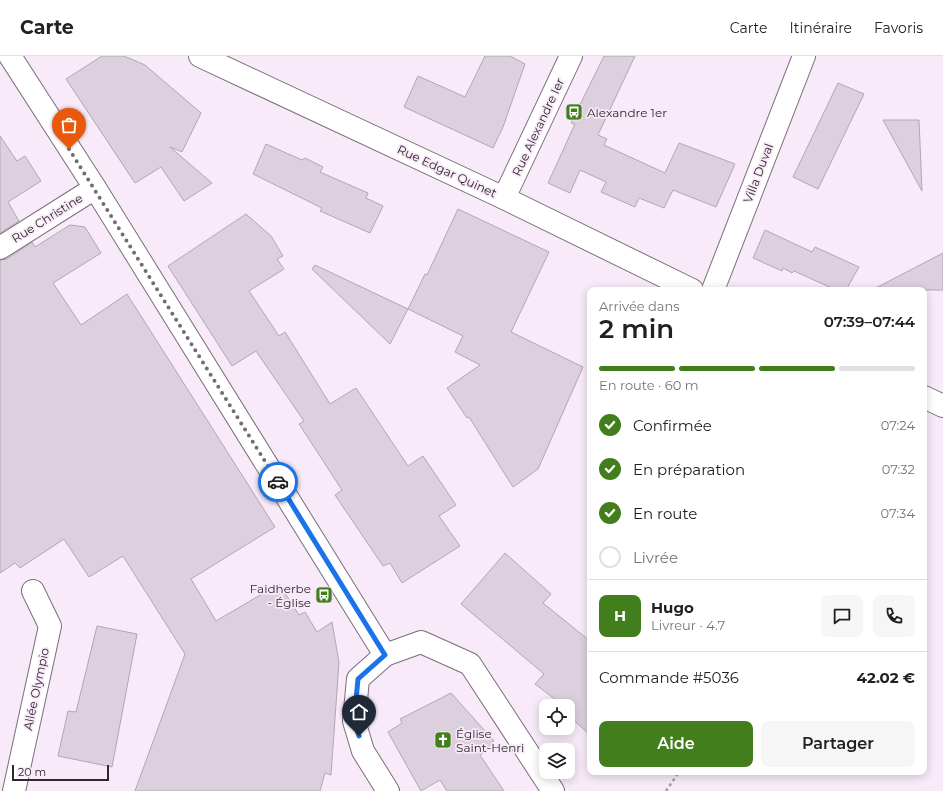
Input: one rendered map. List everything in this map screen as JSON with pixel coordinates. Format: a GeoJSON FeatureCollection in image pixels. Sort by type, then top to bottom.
{"type":"FeatureCollection","features":[{"type":"Feature","properties":{"kind":"street"},"geometry":{"type":"LineString","coordinates":[[10,56],[95,188],[385,655]]}},
{"type":"Feature","properties":{"kind":"street","name":"Rue Edgar Quinet"},"geometry":{"type":"LineString","coordinates":[[200,56],[504,198],[686,287]]}},
{"type":"Feature","properties":{"kind":"street","name":"Rue Alexandre Ier"},"geometry":{"type":"LineString","coordinates":[[504,198],[571,56]]}},
{"type":"Feature","properties":{"kind":"street","name":"Villa Duval"},"geometry":{"type":"LineString","coordinates":[[714,287],[804,56]]}},
{"type":"Feature","properties":{"kind":"street","name":"Rue Christine"},"geometry":{"type":"LineString","coordinates":[[0,248],[95,188]]}},
{"type":"Feature","properties":{"kind":"street"},"geometry":{"type":"LineString","coordinates":[[927,399],[943,406]]}},
{"type":"Feature","properties":{"kind":"street","name":"Allée Olympio"},"geometry":{"type":"LineString","coordinates":[[14,791],[50,626],[33,591]]}},
{"type":"Feature","properties":{"kind":"street"},"geometry":{"type":"LineString","coordinates":[[388,791],[363,751],[354,721],[358,679],[385,655],[421,642],[470,664],[553,791]]}},
{"type":"Feature","properties":{"kind":"path"},"geometry":{"type":"LineString","coordinates":[[666,791],[677,775]]}},
{"type":"Feature","properties":{"kind":"building"},"geometry":{"type":"Polygon","coordinates":[[[102,56],[124,56],[145,65],[201,113],[182,152],[170,147],[212,183],[184,201],[161,167],[135,183],[66,79],[102,56]]]}},
{"type":"Feature","properties":{"kind":"building"},"geometry":{"type":"Polygon","coordinates":[[[485,56],[510,56],[525,64],[503,127],[493,148],[404,107],[418,76],[465,97],[485,56]]]}},
{"type":"Feature","properties":{"kind":"building"},"geometry":{"type":"Polygon","coordinates":[[[604,56],[635,56],[598,135],[607,139],[604,145],[665,173],[679,143],[735,164],[716,207],[673,190],[664,208],[639,198],[635,207],[601,192],[606,182],[580,170],[570,193],[548,183],[575,124],[571,123],[604,56]]]}},
{"type":"Feature","properties":{"kind":"building"},"geometry":{"type":"Polygon","coordinates":[[[838,83],[864,94],[818,189],[793,177],[838,83]]]}},
{"type":"Feature","properties":{"kind":"building"},"geometry":{"type":"Polygon","coordinates":[[[883,120],[919,120],[922,191],[883,120]]]}},
{"type":"Feature","properties":{"kind":"building"},"geometry":{"type":"Polygon","coordinates":[[[0,136],[17,161],[25,156],[41,181],[8,202],[19,221],[0,233],[0,136]]]}},
{"type":"Feature","properties":{"kind":"building"},"geometry":{"type":"Polygon","coordinates":[[[266,144],[302,160],[305,158],[323,167],[320,172],[368,193],[366,198],[383,206],[370,233],[320,211],[322,208],[253,174],[266,144]]]}},
{"type":"Feature","properties":{"kind":"building"},"geometry":{"type":"Polygon","coordinates":[[[458,209],[549,252],[511,332],[583,367],[538,469],[513,487],[469,417],[467,418],[447,388],[480,365],[455,352],[463,336],[408,309],[425,274],[427,275],[458,209]]]}},
{"type":"Feature","properties":{"kind":"building"},"geometry":{"type":"Polygon","coordinates":[[[246,214],[271,236],[283,256],[277,259],[284,269],[249,291],[279,336],[285,332],[330,404],[356,388],[408,466],[423,456],[456,505],[439,516],[460,546],[402,583],[390,563],[383,566],[335,495],[342,490],[299,424],[304,421],[256,351],[232,366],[168,266],[246,214]]]}},
{"type":"Feature","properties":{"kind":"building"},"geometry":{"type":"Polygon","coordinates":[[[70,225],[85,227],[101,253],[53,283],[81,325],[127,294],[275,527],[191,579],[216,621],[279,584],[299,615],[305,612],[317,632],[332,622],[339,662],[331,775],[325,773],[320,791],[135,791],[185,654],[123,556],[89,577],[64,539],[20,568],[15,563],[0,573],[0,260],[7,259],[32,242],[35,247],[70,225]]]}},
{"type":"Feature","properties":{"kind":"building"},"geometry":{"type":"Polygon","coordinates":[[[765,230],[812,252],[815,247],[859,267],[848,287],[829,287],[794,271],[792,273],[783,268],[782,271],[753,258],[765,230]]]}},
{"type":"Feature","properties":{"kind":"building"},"geometry":{"type":"Polygon","coordinates":[[[943,253],[943,290],[927,290],[927,287],[878,287],[943,253]]]}},
{"type":"Feature","properties":{"kind":"building"},"geometry":{"type":"Polygon","coordinates":[[[315,265],[408,309],[390,344],[312,269],[315,265]]]}},
{"type":"Feature","properties":{"kind":"building"},"geometry":{"type":"Polygon","coordinates":[[[505,553],[551,594],[543,603],[587,639],[587,732],[575,721],[575,699],[555,699],[535,684],[544,674],[461,604],[505,553]]]}},
{"type":"Feature","properties":{"kind":"building"},"geometry":{"type":"Polygon","coordinates":[[[97,626],[137,634],[112,767],[58,756],[68,711],[76,712],[97,626]]]}},
{"type":"Feature","properties":{"kind":"building","name":"Église Saint-Henri"},"geometry":{"type":"Polygon","coordinates":[[[451,693],[494,741],[491,743],[493,746],[480,755],[504,791],[447,791],[440,780],[421,791],[388,732],[402,723],[400,719],[451,693]]]}},
{"type":"Feature","properties":{"kind":"way so far"},"geometry":{"type":"LineString","coordinates":[[69,149],[95,188],[278,482]]}},
{"type":"Feature","properties":{"kind":"place","name":"Alexandre 1er"},"geometry":{"type":"Point","coordinates":[574,112]}},
{"type":"Feature","properties":{"kind":"place","name":"Faidherbe - Église"},"geometry":{"type":"Point","coordinates":[324,595]}},
{"type":"Feature","properties":{"kind":"place","name":"Église Saint-Henri"},"geometry":{"type":"Point","coordinates":[443,740]}},
{"type":"Feature","properties":{"kind":"route"},"geometry":{"type":"LineString","coordinates":[[278,482],[385,655],[358,679],[354,721],[359,736]]}}]}
